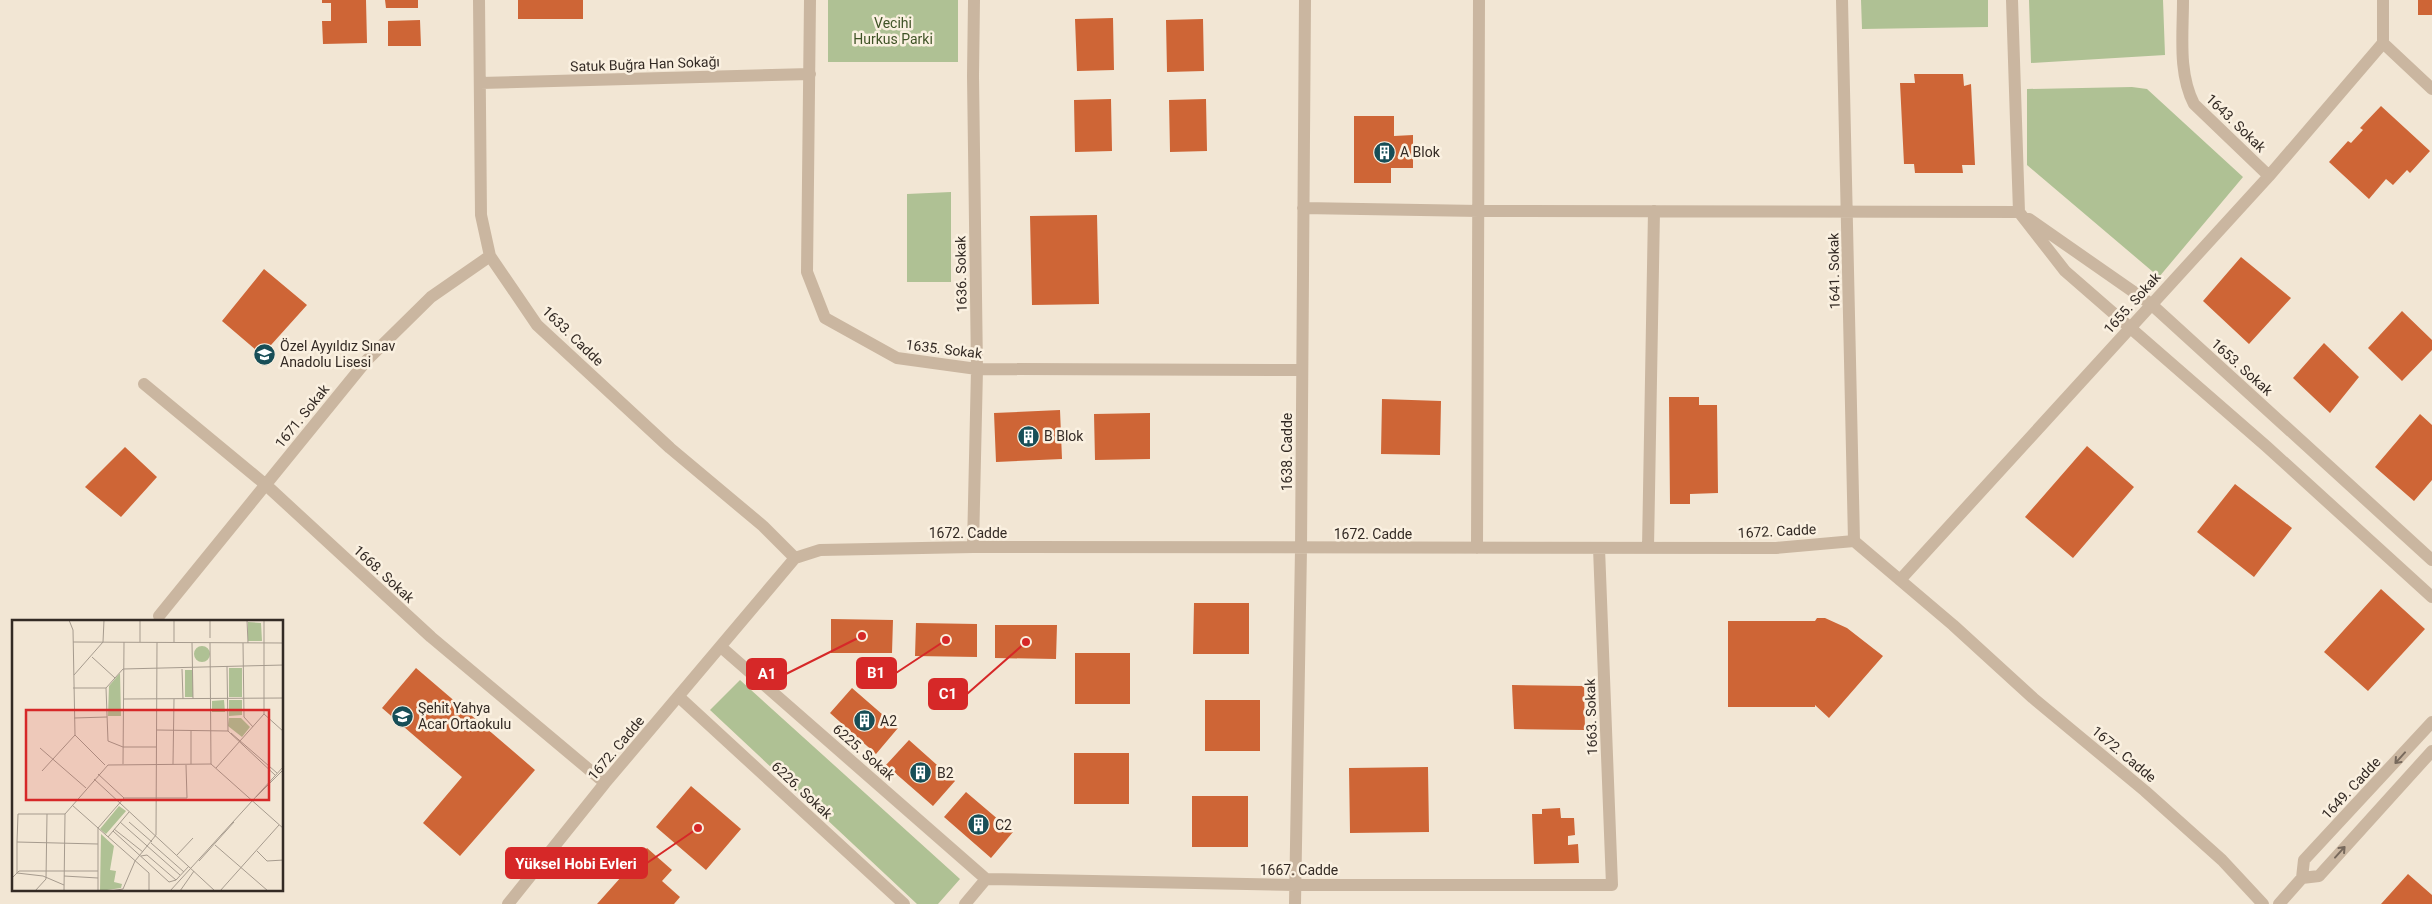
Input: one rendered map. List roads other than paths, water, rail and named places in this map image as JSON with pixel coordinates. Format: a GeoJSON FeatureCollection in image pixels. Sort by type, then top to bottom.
{"type":"FeatureCollection","features":[{"type":"Feature","properties":{"kind":"street","name":"1633. Cadde"},"geometry":{"type":"LineString","coordinates":[[479,0],[481,215],[490,256],[537,325],[670,448],[763,526],[795,558]]}},
{"type":"Feature","properties":{"kind":"street","name":"1635. Sokak"},"geometry":{"type":"LineString","coordinates":[[810,0],[807,272],[824,318],[897,358],[977,369],[1302,370]]}},
{"type":"Feature","properties":{"kind":"street","name":"1636. Sokak"},"geometry":{"type":"LineString","coordinates":[[973,547],[977,369],[973,76],[974,0]]}},
{"type":"Feature","properties":{"kind":"street","name":"1638. Cadde"},"geometry":{"type":"LineString","coordinates":[[1296,904],[1305,0]]}},
{"type":"Feature","properties":{"kind":"street"},"geometry":{"type":"LineString","coordinates":[[1477,548],[1479,0]]}},
{"type":"Feature","properties":{"kind":"street","name":"1641. Sokak"},"geometry":{"type":"LineString","coordinates":[[1842,0],[1854,541]]}},
{"type":"Feature","properties":{"kind":"street"},"geometry":{"type":"LineString","coordinates":[[2012,0],[2019,212],[2065,271],[2266,446],[2432,597]]}},
{"type":"Feature","properties":{"kind":"street","name":"1643. Sokak"},"geometry":{"type":"LineString","coordinates":[[2183,0],[2186,89],[2194,104],[2269,176]]}},
{"type":"Feature","properties":{"kind":"street"},"geometry":{"type":"LineString","coordinates":[[2383,0],[2383,42],[2432,89]]}},
{"type":"Feature","properties":{"kind":"street","name":"1655. Sokak"},"geometry":{"type":"LineString","coordinates":[[1900,580],[2269,176],[2383,42]]}},
{"type":"Feature","properties":{"kind":"street","name":"Satuk Buğra Han Sokağı"},"geometry":{"type":"LineString","coordinates":[[480,84],[810,74]]}},
{"type":"Feature","properties":{"kind":"street"},"geometry":{"type":"LineString","coordinates":[[1303,208],[1479,211],[2019,212]]}},
{"type":"Feature","properties":{"kind":"street"},"geometry":{"type":"LineString","coordinates":[[1648,548],[1654,211]]}},
{"type":"Feature","properties":{"kind":"street","name":"1653. Sokak"},"geometry":{"type":"LineString","coordinates":[[2019,212],[2151,304],[2432,560]]}},
{"type":"Feature","properties":{"kind":"street","name":"1671. Sokak"},"geometry":{"type":"LineString","coordinates":[[159,616],[367,360],[431,297],[490,256]]}},
{"type":"Feature","properties":{"kind":"street","name":"1668. Sokak"},"geometry":{"type":"LineString","coordinates":[[144,384],[266,485],[430,638],[605,783]]}},
{"type":"Feature","properties":{"kind":"street","name":"1672. Cadde"},"geometry":{"type":"LineString","coordinates":[[508,904],[605,783],[795,558],[820,550],[973,547],[1301,549],[1776,548],[1854,541],[2033,698],[2145,791],[2222,860],[2263,904]]}},
{"type":"Feature","properties":{"kind":"street","name":"1663. Sokak"},"geometry":{"type":"LineString","coordinates":[[1599,548],[1612,884]]}},
{"type":"Feature","properties":{"kind":"street","name":"6225. Sokak"},"geometry":{"type":"LineString","coordinates":[[721,647],[986,879]]}},
{"type":"Feature","properties":{"kind":"street","name":"6226. Sokak"},"geometry":{"type":"LineString","coordinates":[[679,697],[904,904]]}},
{"type":"Feature","properties":{"kind":"street","name":"1649. Cadde"},"geometry":{"type":"LineString","coordinates":[[2279,904],[2302,878],[2304,860],[2432,722]]}},
{"type":"Feature","properties":{"kind":"street","name":"1649. Cadde"},"geometry":{"type":"LineString","coordinates":[[2302,878],[2319,876],[2432,751]]}},
{"type":"Feature","properties":{"kind":"street"},"geometry":{"type":"LineString","coordinates":[[965,904],[986,879]]}},
{"type":"Feature","properties":{"kind":"street","name":"1667. Cadde"},"geometry":{"type":"LineString","coordinates":[[986,879],[1295,886],[1612,884]]}},
{"type":"Feature","properties":{"kind":"place","name":"A Blok"},"geometry":{"type":"Point","coordinates":[1384,152]}},
{"type":"Feature","properties":{"kind":"place","name":"Özel Ayyıldız Sınav Anadolu Lisesi"},"geometry":{"type":"Point","coordinates":[264,354]}},
{"type":"Feature","properties":{"kind":"place","name":"B Blok"},"geometry":{"type":"Point","coordinates":[1028,436]}},
{"type":"Feature","properties":{"kind":"place","name":"A1"},"geometry":{"type":"Point","coordinates":[862,636]}},
{"type":"Feature","properties":{"kind":"place","name":"B1"},"geometry":{"type":"Point","coordinates":[946,640]}},
{"type":"Feature","properties":{"kind":"place","name":"C1"},"geometry":{"type":"Point","coordinates":[1026,642]}},
{"type":"Feature","properties":{"kind":"place","name":"Şehit Yahya Acar Ortaokulu"},"geometry":{"type":"Point","coordinates":[402,716]}},
{"type":"Feature","properties":{"kind":"place","name":"A2"},"geometry":{"type":"Point","coordinates":[864,721]}},
{"type":"Feature","properties":{"kind":"place","name":"B2"},"geometry":{"type":"Point","coordinates":[921,773]}},
{"type":"Feature","properties":{"kind":"place","name":"C2"},"geometry":{"type":"Point","coordinates":[979,825]}},
{"type":"Feature","properties":{"kind":"place","name":"Yüksel Hobi Evleri"},"geometry":{"type":"Point","coordinates":[698,828]}},
{"type":"Feature","properties":{"kind":"park label","name":"Vecihi Hurkus Parki"},"geometry":{"type":"Point","coordinates":[893,32]}}]}
